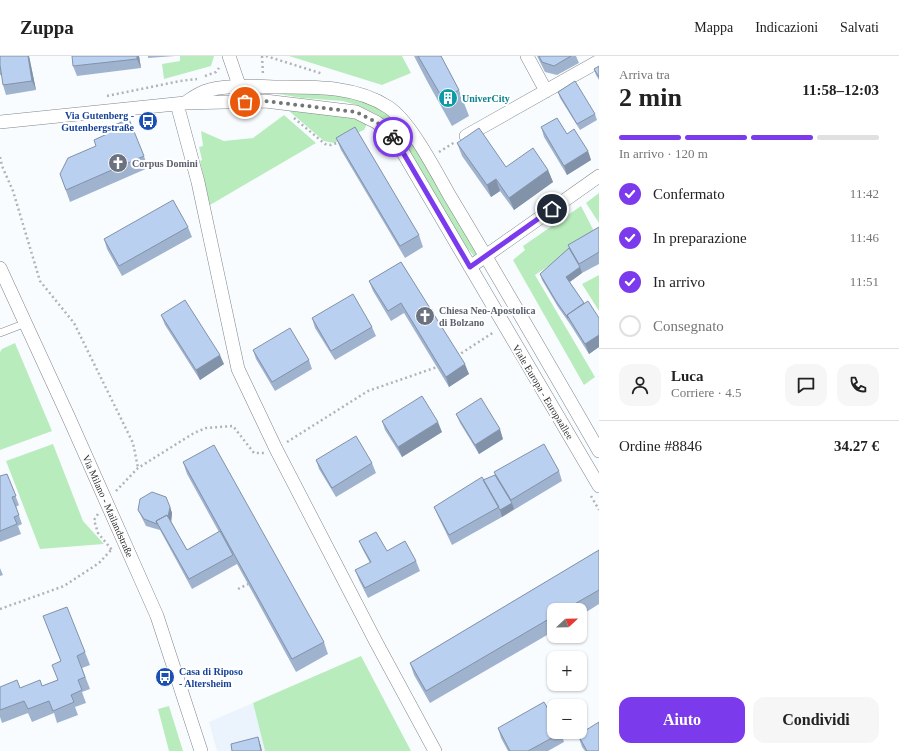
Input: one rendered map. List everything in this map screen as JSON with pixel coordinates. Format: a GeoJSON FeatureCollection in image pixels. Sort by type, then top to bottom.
{"type":"FeatureCollection","features":[{"type":"Feature","properties":{"kind":"street"},"geometry":{"type":"LineString","coordinates":[[0,122],[181,103],[245,102],[229,56]]}},
{"type":"Feature","properties":{"kind":"street"},"geometry":{"type":"LineString","coordinates":[[527,56],[546,91]]}},
{"type":"Feature","properties":{"kind":"street"},"geometry":{"type":"LineString","coordinates":[[466,136],[599,61]]}},
{"type":"Feature","properties":{"kind":"street"},"geometry":{"type":"LineString","coordinates":[[181,103],[210,90],[239,87]]}},
{"type":"Feature","properties":{"kind":"street","name":"Viale Europa - Europaallee"},"geometry":{"type":"LineString","coordinates":[[239,87],[316,87],[358,93],[389,107],[411,131],[486,255],[599,451]]}},
{"type":"Feature","properties":{"kind":"street","name":"Viale Europa - Europaallee"},"geometry":{"type":"LineString","coordinates":[[245,102],[265,101],[356,112],[376,122],[390,132],[470,267],[593,488]]}},
{"type":"Feature","properties":{"kind":"street"},"geometry":{"type":"LineString","coordinates":[[181,103],[238,369],[276,449],[376,642],[435,751]]}},
{"type":"Feature","properties":{"kind":"street"},"geometry":{"type":"LineString","coordinates":[[470,267],[599,176]]}},
{"type":"Feature","properties":{"kind":"street","name":"Via Milano - Mailandstraße"},"geometry":{"type":"LineString","coordinates":[[0,268],[26,322],[157,616],[202,751]]}},
{"type":"Feature","properties":{"kind":"lane"},"geometry":{"type":"LineString","coordinates":[[0,334],[26,322]]}},
{"type":"Feature","properties":{"kind":"path"},"geometry":{"type":"LineString","coordinates":[[106,97],[180,81],[199,79],[216,72],[220,66]]}},
{"type":"Feature","properties":{"kind":"path"},"geometry":{"type":"LineString","coordinates":[[289,114],[325,144],[331,145],[345,140]]}},
{"type":"Feature","properties":{"kind":"path"},"geometry":{"type":"LineString","coordinates":[[437,154],[466,136]]}},
{"type":"Feature","properties":{"kind":"path"},"geometry":{"type":"LineString","coordinates":[[0,157],[2,166],[14,191],[40,280],[74,323],[133,444],[138,468]]}},
{"type":"Feature","properties":{"kind":"path"},"geometry":{"type":"LineString","coordinates":[[451,360],[495,331]]}},
{"type":"Feature","properties":{"kind":"path"},"geometry":{"type":"LineString","coordinates":[[112,550],[98,533],[94,520],[106,502],[138,468],[194,433],[206,428],[233,426],[254,453],[267,453],[276,449],[368,391],[438,368],[444,364]]}},
{"type":"Feature","properties":{"kind":"path"},"geometry":{"type":"LineString","coordinates":[[593,488],[599,510]]}},
{"type":"Feature","properties":{"kind":"path"},"geometry":{"type":"LineString","coordinates":[[0,609],[64,586],[99,563],[123,540]]}},
{"type":"Feature","properties":{"kind":"path"},"geometry":{"type":"LineString","coordinates":[[238,589],[248,584]]}},
{"type":"Feature","properties":{"kind":"shaded area"},"geometry":{"type":"Polygon","coordinates":[[[253,703],[265,751],[217,751],[209,722],[253,703]]]}},
{"type":"Feature","properties":{"kind":"green space"},"geometry":{"type":"Polygon","coordinates":[[[180,56],[214,56],[211,66],[164,79],[162,64],[180,61],[180,56]]]}},
{"type":"Feature","properties":{"kind":"green space"},"geometry":{"type":"Polygon","coordinates":[[[289,56],[402,56],[411,73],[382,85],[289,56]]]}},
{"type":"Feature","properties":{"kind":"green space"},"geometry":{"type":"Polygon","coordinates":[[[272,91],[344,95],[362,100],[385,111],[403,129],[477,254],[474,256],[464,244],[398,132],[380,116],[360,106],[343,101],[302,98],[272,93],[272,91]]]}},
{"type":"Feature","properties":{"kind":"green space"},"geometry":{"type":"Polygon","coordinates":[[[289,111],[338,115],[367,124],[364,130],[334,143],[324,141],[289,111]]]}},
{"type":"Feature","properties":{"kind":"green space"},"geometry":{"type":"Polygon","coordinates":[[[284,115],[316,143],[210,205],[200,161],[202,160],[199,147],[203,146],[201,131],[224,141],[253,138],[284,115]]]}},
{"type":"Feature","properties":{"kind":"green space"},"geometry":{"type":"Polygon","coordinates":[[[599,193],[599,223],[586,203],[599,193]]]}},
{"type":"Feature","properties":{"kind":"green space"},"geometry":{"type":"Polygon","coordinates":[[[581,206],[596,235],[535,275],[595,377],[584,385],[513,260],[525,250],[523,246],[581,206]]]}},
{"type":"Feature","properties":{"kind":"green space"},"geometry":{"type":"Polygon","coordinates":[[[599,275],[599,311],[582,284],[599,275]]]}},
{"type":"Feature","properties":{"kind":"green space"},"geometry":{"type":"Polygon","coordinates":[[[15,343],[52,431],[0,450],[0,352],[2,349],[15,343]]]}},
{"type":"Feature","properties":{"kind":"green space"},"geometry":{"type":"Polygon","coordinates":[[[53,444],[83,521],[104,544],[40,549],[6,461],[53,444]]]}},
{"type":"Feature","properties":{"kind":"green space"},"geometry":{"type":"Polygon","coordinates":[[[361,656],[411,751],[265,751],[253,703],[361,656]]]}},
{"type":"Feature","properties":{"kind":"green space"},"geometry":{"type":"Polygon","coordinates":[[[169,706],[183,751],[169,751],[158,709],[169,706]]]}},
{"type":"Feature","properties":{"kind":"building"},"geometry":{"type":"Polygon","coordinates":[[[0,56],[28,56],[32,81],[3,85],[0,56]]]}},
{"type":"Feature","properties":{"kind":"building"},"geometry":{"type":"Polygon","coordinates":[[[72,56],[137,56],[137,59],[73,66],[72,56]]]}},
{"type":"Feature","properties":{"kind":"building"},"geometry":{"type":"Polygon","coordinates":[[[418,56],[441,56],[459,90],[443,99],[418,56]]]}},
{"type":"Feature","properties":{"kind":"building"},"geometry":{"type":"Polygon","coordinates":[[[539,56],[571,56],[554,66],[542,62],[539,56]]]}},
{"type":"Feature","properties":{"kind":"building"},"geometry":{"type":"Polygon","coordinates":[[[599,66],[599,77],[594,69],[599,66]]]}},
{"type":"Feature","properties":{"kind":"building"},"geometry":{"type":"Polygon","coordinates":[[[575,81],[595,114],[577,124],[558,92],[575,81]]]}},
{"type":"Feature","properties":{"kind":"building"},"geometry":{"type":"Polygon","coordinates":[[[557,118],[567,134],[574,129],[588,151],[564,166],[541,127],[557,118]]]}},
{"type":"Feature","properties":{"kind":"building"},"geometry":{"type":"Polygon","coordinates":[[[129,119],[144,156],[66,190],[60,174],[68,158],[96,146],[94,140],[107,134],[105,129],[129,119]]]}},
{"type":"Feature","properties":{"kind":"building"},"geometry":{"type":"Polygon","coordinates":[[[355,127],[419,235],[400,246],[336,138],[355,127]]]}},
{"type":"Feature","properties":{"kind":"building"},"geometry":{"type":"Polygon","coordinates":[[[479,128],[506,167],[533,148],[548,170],[509,198],[496,179],[487,185],[457,143],[479,128]]]}},
{"type":"Feature","properties":{"kind":"building"},"geometry":{"type":"Polygon","coordinates":[[[173,200],[188,227],[119,266],[104,239],[173,200]]]}},
{"type":"Feature","properties":{"kind":"building"},"geometry":{"type":"Polygon","coordinates":[[[599,227],[599,252],[579,264],[568,245],[599,227]]]}},
{"type":"Feature","properties":{"kind":"building"},"geometry":{"type":"Polygon","coordinates":[[[569,248],[580,267],[566,277],[584,303],[567,315],[568,318],[540,274],[569,248]]]}},
{"type":"Feature","properties":{"kind":"building"},"geometry":{"type":"Polygon","coordinates":[[[401,262],[465,364],[446,377],[401,303],[388,311],[369,281],[401,262]]]}},
{"type":"Feature","properties":{"kind":"building"},"geometry":{"type":"Polygon","coordinates":[[[353,294],[372,327],[331,351],[312,318],[353,294]]]}},
{"type":"Feature","properties":{"kind":"building"},"geometry":{"type":"Polygon","coordinates":[[[185,300],[220,355],[196,370],[161,315],[185,300]]]}},
{"type":"Feature","properties":{"kind":"building"},"geometry":{"type":"Polygon","coordinates":[[[588,301],[599,318],[599,335],[585,344],[567,315],[588,301]]]}},
{"type":"Feature","properties":{"kind":"building"},"geometry":{"type":"Polygon","coordinates":[[[290,328],[309,360],[272,382],[253,350],[290,328]]]}},
{"type":"Feature","properties":{"kind":"building"},"geometry":{"type":"Polygon","coordinates":[[[422,396],[438,422],[398,447],[382,421],[422,396]]]}},
{"type":"Feature","properties":{"kind":"building"},"geometry":{"type":"Polygon","coordinates":[[[481,398],[500,429],[475,445],[456,414],[481,398]]]}},
{"type":"Feature","properties":{"kind":"building"},"geometry":{"type":"Polygon","coordinates":[[[356,436],[372,463],[332,488],[316,460],[356,436]]]}},
{"type":"Feature","properties":{"kind":"building"},"geometry":{"type":"Polygon","coordinates":[[[544,444],[559,471],[511,500],[494,472],[544,444]]]}},
{"type":"Feature","properties":{"kind":"building"},"geometry":{"type":"Polygon","coordinates":[[[214,445],[324,642],[292,659],[183,462],[214,445]]]}},
{"type":"Feature","properties":{"kind":"building"},"geometry":{"type":"Polygon","coordinates":[[[7,474],[16,496],[12,497],[19,515],[14,517],[17,524],[0,531],[0,476],[7,474]]]}},
{"type":"Feature","properties":{"kind":"building"},"geometry":{"type":"Polygon","coordinates":[[[495,475],[512,503],[500,510],[483,480],[495,475]]]}},
{"type":"Feature","properties":{"kind":"building"},"geometry":{"type":"Polygon","coordinates":[[[482,477],[499,507],[449,535],[434,507],[482,477]]]}},
{"type":"Feature","properties":{"kind":"building"},"geometry":{"type":"Polygon","coordinates":[[[152,492],[166,497],[170,507],[168,517],[167,515],[156,521],[157,524],[144,519],[138,510],[140,499],[152,492]]]}},
{"type":"Feature","properties":{"kind":"building"},"geometry":{"type":"Polygon","coordinates":[[[167,515],[187,550],[220,531],[233,555],[189,579],[156,521],[167,515]]]}},
{"type":"Feature","properties":{"kind":"building"},"geometry":{"type":"Polygon","coordinates":[[[376,532],[387,551],[405,541],[416,561],[365,588],[355,570],[371,562],[359,541],[376,532]]]}},
{"type":"Feature","properties":{"kind":"building"},"geometry":{"type":"Polygon","coordinates":[[[599,550],[599,590],[576,603],[547,603],[547,620],[426,691],[410,663],[599,550]]]}},
{"type":"Feature","properties":{"kind":"building"},"geometry":{"type":"Polygon","coordinates":[[[67,607],[85,652],[77,656],[85,677],[78,680],[82,690],[71,695],[74,702],[53,711],[49,701],[28,709],[24,701],[0,710],[0,687],[17,680],[20,688],[40,680],[42,686],[58,680],[52,665],[61,661],[43,616],[67,607]]]}},
{"type":"Feature","properties":{"kind":"building"},"geometry":{"type":"Polygon","coordinates":[[[544,702],[547,707],[547,739],[550,739],[528,751],[510,751],[498,728],[544,702]]]}},
{"type":"Feature","properties":{"kind":"building"},"geometry":{"type":"Polygon","coordinates":[[[599,722],[599,751],[587,751],[580,739],[587,739],[587,729],[599,722]]]}},
{"type":"Feature","properties":{"kind":"building"},"geometry":{"type":"Polygon","coordinates":[[[258,737],[261,751],[232,751],[231,744],[258,737]]]}},
{"type":"Feature","properties":{"kind":"way so far"},"geometry":{"type":"LineString","coordinates":[[245,102],[265,101],[356,112],[376,122],[390,132],[393,137]]}},
{"type":"Feature","properties":{"kind":"place","name":"UniverCity"},"geometry":{"type":"Point","coordinates":[448,98]}},
{"type":"Feature","properties":{"kind":"place","name":"Via Gutenberg - Gutenbergstraße"},"geometry":{"type":"Point","coordinates":[148,121]}},
{"type":"Feature","properties":{"kind":"place","name":"Corpus Domini"},"geometry":{"type":"Point","coordinates":[118,163]}},
{"type":"Feature","properties":{"kind":"place","name":"Chiesa Neo-Apostolica di Bolzano"},"geometry":{"type":"Point","coordinates":[425,316]}},
{"type":"Feature","properties":{"kind":"place","name":"Casa di Riposo - Altersheim"},"geometry":{"type":"Point","coordinates":[165,677]}},
{"type":"Feature","properties":{"kind":"route"},"geometry":{"type":"LineString","coordinates":[[393,137],[470,267],[552,209]]}}]}
